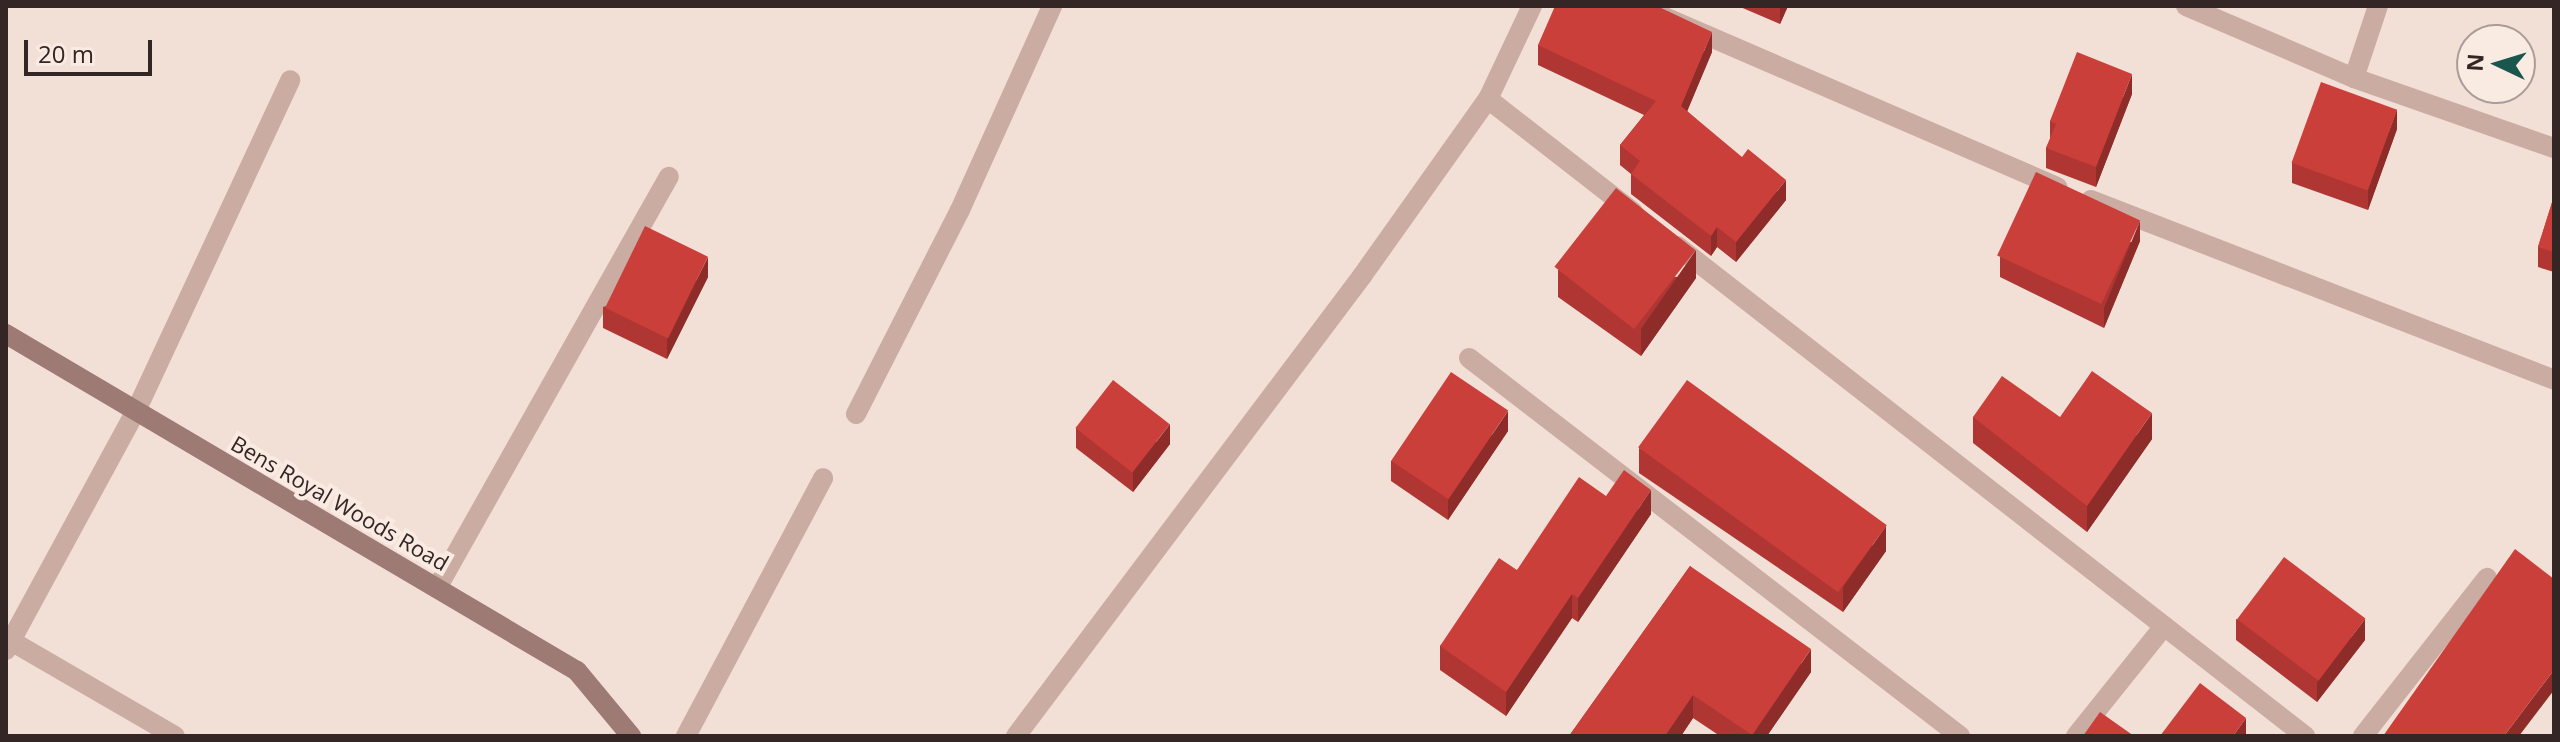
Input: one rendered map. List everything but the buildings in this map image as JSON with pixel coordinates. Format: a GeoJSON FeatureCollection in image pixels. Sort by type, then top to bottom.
{"type":"FeatureCollection","features":[{"type":"Feature","properties":{"kind":"street"},"geometry":{"type":"LineString","coordinates":[[856,414],[960,210],[1052,6]]}},
{"type":"Feature","properties":{"kind":"street"},"geometry":{"type":"LineString","coordinates":[[1016,736],[1362,276],[1488,99],[1532,6]]}},
{"type":"Feature","properties":{"kind":"street"},"geometry":{"type":"LineString","coordinates":[[1639,6],[1975,154],[2554,380]]}},
{"type":"Feature","properties":{"kind":"street"},"geometry":{"type":"LineString","coordinates":[[2186,6],[2354,78],[2554,148]]}},
{"type":"Feature","properties":{"kind":"street"},"geometry":{"type":"LineString","coordinates":[[2354,78],[2378,6]]}},
{"type":"Feature","properties":{"kind":"street"},"geometry":{"type":"LineString","coordinates":[[175,736],[8,643],[136,411],[290,80]]}},
{"type":"Feature","properties":{"kind":"street"},"geometry":{"type":"LineString","coordinates":[[1488,99],[2305,736]]}},
{"type":"Feature","properties":{"kind":"street"},"geometry":{"type":"LineString","coordinates":[[437,588],[669,177]]}},
{"type":"Feature","properties":{"kind":"street","name":"Bens Royal Woods Road"},"geometry":{"type":"LineString","coordinates":[[6,334],[577,671],[631,736]]}},
{"type":"Feature","properties":{"kind":"street"},"geometry":{"type":"LineString","coordinates":[[1469,358],[1960,736]]}},
{"type":"Feature","properties":{"kind":"street"},"geometry":{"type":"LineString","coordinates":[[686,736],[823,478]]}},
{"type":"Feature","properties":{"kind":"street"},"geometry":{"type":"LineString","coordinates":[[2363,736],[2487,578]]}},
{"type":"Feature","properties":{"kind":"street"},"geometry":{"type":"LineString","coordinates":[[2076,736],[2164,626]]}}]}
